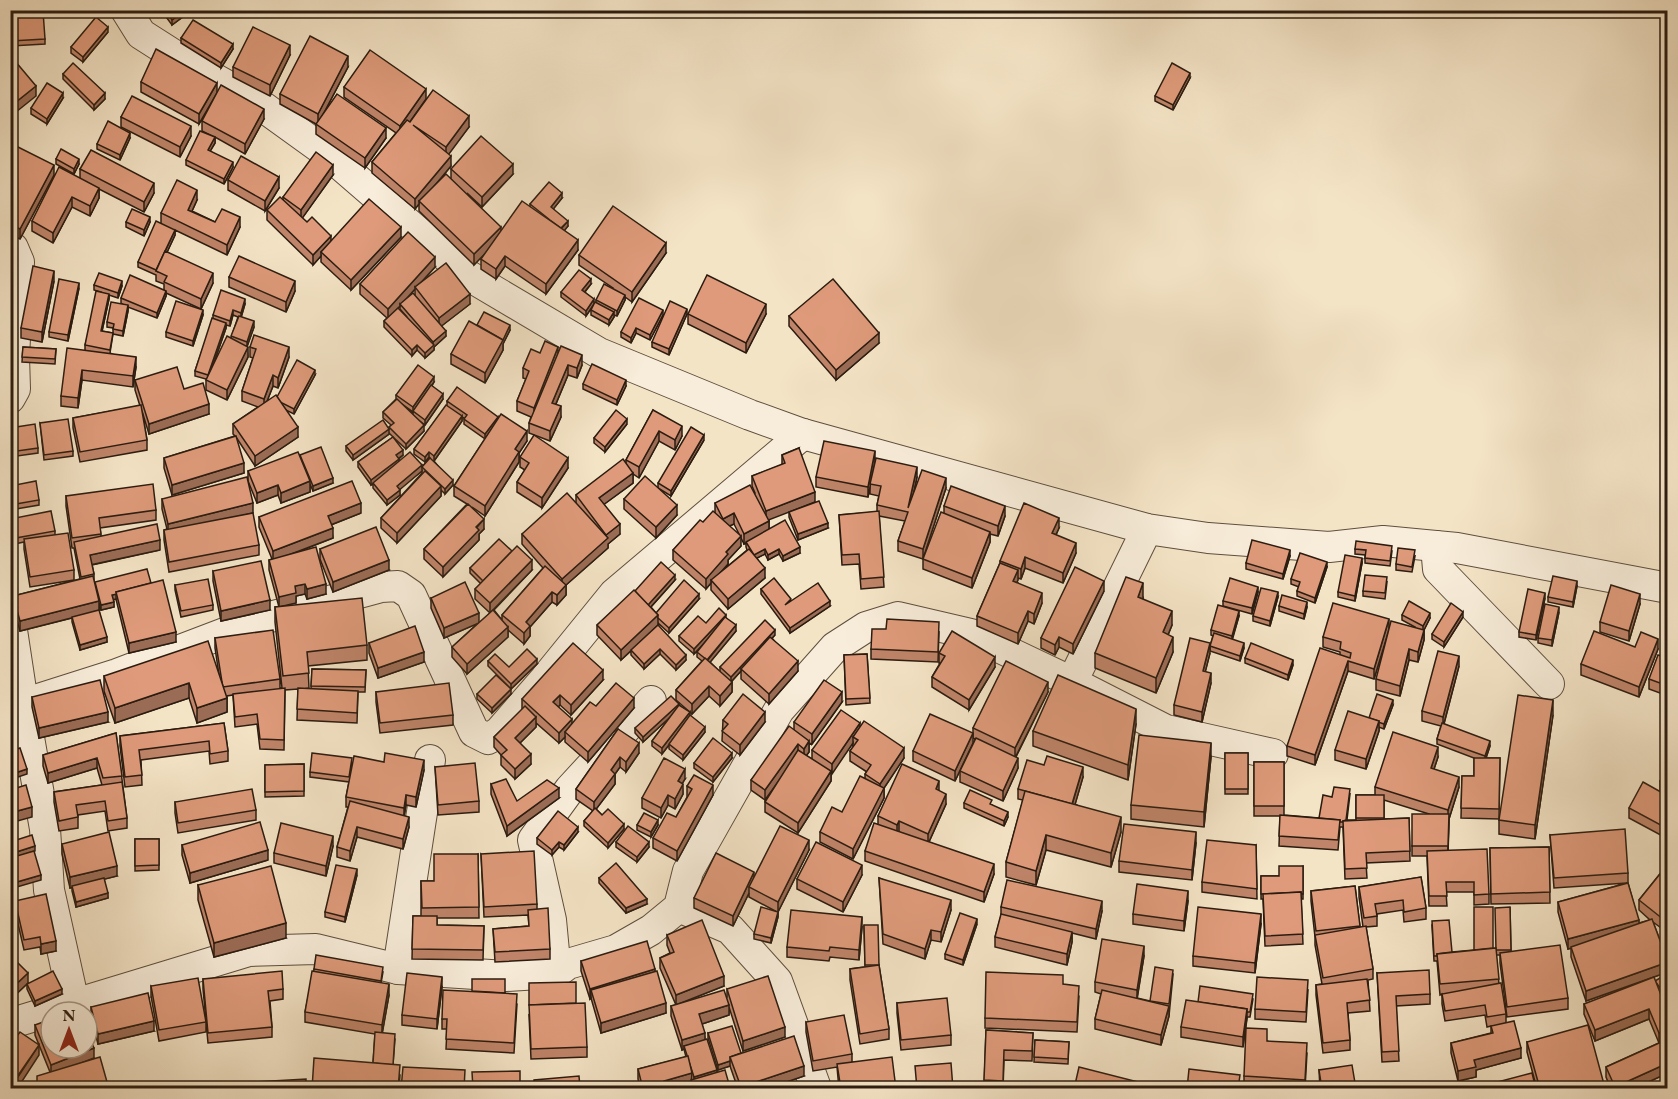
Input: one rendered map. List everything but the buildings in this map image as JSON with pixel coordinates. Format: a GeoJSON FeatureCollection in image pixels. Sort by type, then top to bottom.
{"type":"FeatureCollection","features":[{"type":"Feature","properties":{"kind":"street"},"geometry":{"type":"LineString","coordinates":[[126,10],[141,34],[188,64],[255,101],[323,150],[469,276],[599,353],[750,415],[803,434],[1147,529],[1208,538],[1329,547],[1383,541],[1457,548],[1668,588]]}},
{"type":"Feature","properties":{"kind":"street"},"geometry":{"type":"LineString","coordinates":[[10,247],[13,248],[19,262],[14,345],[15,389],[10,398]]}},
{"type":"Feature","properties":{"kind":"street"},"geometry":{"type":"LineString","coordinates":[[17,705],[117,674],[259,620],[381,587],[398,586],[411,596],[474,732],[488,739],[507,724],[614,594],[803,434]]}},
{"type":"Feature","properties":{"kind":"street"},"geometry":{"type":"LineString","coordinates":[[1072,682],[1147,529]]}},
{"type":"Feature","properties":{"kind":"street"},"geometry":{"type":"LineString","coordinates":[[1436,546],[1438,568],[1549,684]]}},
{"type":"Feature","properties":{"kind":"street"},"geometry":{"type":"LineString","coordinates":[[10,617],[17,705],[45,829],[49,890],[73,1000]]}},
{"type":"Feature","properties":{"kind":"street"},"geometry":{"type":"LineString","coordinates":[[84,1000],[249,951],[315,949],[398,969],[506,976],[556,973],[568,964],[616,950],[651,930],[679,907],[688,872],[779,710],[835,647],[866,627],[898,617],[971,634],[1166,730],[1273,754]]}},
{"type":"Feature","properties":{"kind":"street"},"geometry":{"type":"LineString","coordinates":[[556,973],[551,920],[533,840],[570,789],[651,701]]}},
{"type":"Feature","properties":{"kind":"street"},"geometry":{"type":"LineString","coordinates":[[398,969],[430,760]]}},
{"type":"Feature","properties":{"kind":"street"},"geometry":{"type":"LineString","coordinates":[[679,907],[730,929],[777,981],[816,1089]]}},
{"type":"Feature","properties":{"kind":"street"},"geometry":{"type":"LineString","coordinates":[[10,1025],[39,1014]]}}]}
